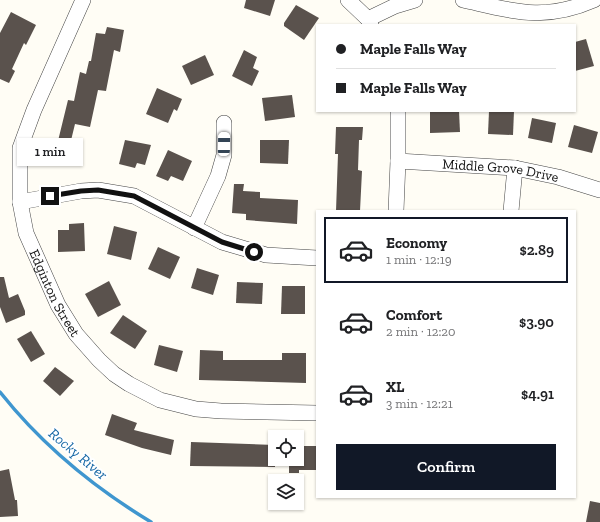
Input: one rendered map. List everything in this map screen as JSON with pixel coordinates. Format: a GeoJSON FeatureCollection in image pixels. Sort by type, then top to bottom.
{"type":"FeatureCollection","features":[{"type":"Feature","properties":{"kind":"street","name":"Edginton Street"},"geometry":{"type":"LineString","coordinates":[[83,0],[34,110],[20,148],[20,202],[26,233],[58,305],[83,343],[114,374],[160,400],[196,409],[221,412],[316,413]]}},
{"type":"Feature","properties":{"kind":"street"},"geometry":{"type":"LineString","coordinates":[[348,0],[370,22],[395,6],[415,0]]}},
{"type":"Feature","properties":{"kind":"street"},"geometry":{"type":"LineString","coordinates":[[463,0],[516,6],[546,14],[578,7],[594,0]]}},
{"type":"Feature","properties":{"kind":"street"},"geometry":{"type":"LineString","coordinates":[[396,210],[398,112]]}},
{"type":"Feature","properties":{"kind":"street"},"geometry":{"type":"LineString","coordinates":[[194,228],[218,176],[224,155],[224,123]]}},
{"type":"Feature","properties":{"kind":"street","name":"Middle Grove Drive"},"geometry":{"type":"LineString","coordinates":[[398,161],[515,168],[558,177],[600,190]]}},
{"type":"Feature","properties":{"kind":"street"},"geometry":{"type":"LineString","coordinates":[[511,210],[515,168]]}},
{"type":"Feature","properties":{"kind":"street"},"geometry":{"type":"LineString","coordinates":[[20,202],[81,191],[98,190],[134,196],[222,242],[266,255],[316,258]]}},
{"type":"Feature","properties":{"kind":"building"},"geometry":{"type":"Polygon","coordinates":[[[246,0],[275,0],[270,16],[244,8],[246,0]]]}},
{"type":"Feature","properties":{"kind":"building"},"geometry":{"type":"Polygon","coordinates":[[[296,5],[319,18],[304,40],[284,26],[284,23],[296,5]]]}},
{"type":"Feature","properties":{"kind":"building"},"geometry":{"type":"Polygon","coordinates":[[[11,12],[36,25],[26,45],[24,43],[12,69],[15,71],[9,83],[0,79],[0,33],[11,12]]]}},
{"type":"Feature","properties":{"kind":"building"},"geometry":{"type":"Polygon","coordinates":[[[107,27],[124,30],[120,52],[114,50],[106,91],[98,90],[90,127],[75,124],[65,165],[49,161],[53,144],[57,145],[68,100],[74,101],[80,72],[86,74],[89,61],[91,61],[96,33],[105,34],[107,27]]]}},
{"type":"Feature","properties":{"kind":"building"},"geometry":{"type":"Polygon","coordinates":[[[586,39],[594,66],[576,71],[576,42],[586,39]]]}},
{"type":"Feature","properties":{"kind":"building"},"geometry":{"type":"Polygon","coordinates":[[[244,50],[257,57],[253,68],[259,71],[252,86],[232,76],[244,50]]]}},
{"type":"Feature","properties":{"kind":"building"},"geometry":{"type":"Polygon","coordinates":[[[205,55],[214,75],[191,85],[182,66],[205,55]]]}},
{"type":"Feature","properties":{"kind":"building"},"geometry":{"type":"Polygon","coordinates":[[[157,88],[182,99],[177,111],[174,109],[168,123],[146,114],[157,88]]]}},
{"type":"Feature","properties":{"kind":"building"},"geometry":{"type":"Polygon","coordinates":[[[292,95],[295,117],[265,121],[262,98],[292,95]]]}},
{"type":"Feature","properties":{"kind":"building"},"geometry":{"type":"Polygon","coordinates":[[[430,112],[459,112],[460,132],[430,133],[430,112]]]}},
{"type":"Feature","properties":{"kind":"building"},"geometry":{"type":"Polygon","coordinates":[[[489,112],[514,112],[513,135],[488,134],[489,112]]]}},
{"type":"Feature","properties":{"kind":"building"},"geometry":{"type":"Polygon","coordinates":[[[532,118],[556,123],[552,143],[528,138],[532,118]]]}},
{"type":"Feature","properties":{"kind":"building"},"geometry":{"type":"Polygon","coordinates":[[[574,125],[598,132],[592,153],[568,147],[574,125]]]}},
{"type":"Feature","properties":{"kind":"building"},"geometry":{"type":"Polygon","coordinates":[[[336,127],[363,127],[362,140],[359,140],[358,170],[362,171],[360,210],[336,210],[338,154],[335,154],[336,127]]]}},
{"type":"Feature","properties":{"kind":"building"},"geometry":{"type":"Polygon","coordinates":[[[125,140],[151,145],[145,165],[137,163],[135,168],[119,164],[125,140]]]}},
{"type":"Feature","properties":{"kind":"building"},"geometry":{"type":"Polygon","coordinates":[[[260,140],[289,140],[288,164],[260,163],[260,140]]]}},
{"type":"Feature","properties":{"kind":"building"},"geometry":{"type":"Polygon","coordinates":[[[168,150],[192,161],[183,181],[171,176],[168,181],[156,176],[168,150]]]}},
{"type":"Feature","properties":{"kind":"building"},"geometry":{"type":"Polygon","coordinates":[[[234,184],[244,184],[243,191],[260,192],[260,198],[298,200],[297,224],[246,220],[246,214],[232,213],[234,184]]]}},
{"type":"Feature","properties":{"kind":"building"},"geometry":{"type":"Polygon","coordinates":[[[84,223],[85,251],[58,252],[58,230],[69,230],[69,224],[84,223]]]}},
{"type":"Feature","properties":{"kind":"building"},"geometry":{"type":"Polygon","coordinates":[[[114,226],[137,232],[131,260],[107,254],[114,226]]]}},
{"type":"Feature","properties":{"kind":"building"},"geometry":{"type":"Polygon","coordinates":[[[158,247],[180,257],[170,279],[148,269],[158,247]]]}},
{"type":"Feature","properties":{"kind":"building"},"geometry":{"type":"Polygon","coordinates":[[[197,268],[219,275],[213,295],[191,288],[197,268]]]}},
{"type":"Feature","properties":{"kind":"building"},"geometry":{"type":"Polygon","coordinates":[[[0,277],[4,277],[9,298],[18,294],[25,311],[25,315],[6,323],[0,307],[0,277]]]}},
{"type":"Feature","properties":{"kind":"building"},"geometry":{"type":"Polygon","coordinates":[[[109,281],[121,305],[98,317],[85,294],[109,281]]]}},
{"type":"Feature","properties":{"kind":"building"},"geometry":{"type":"Polygon","coordinates":[[[237,282],[263,283],[262,304],[236,303],[237,282]]]}},
{"type":"Feature","properties":{"kind":"building"},"geometry":{"type":"Polygon","coordinates":[[[282,286],[305,286],[305,314],[281,314],[282,286]]]}},
{"type":"Feature","properties":{"kind":"building"},"geometry":{"type":"Polygon","coordinates":[[[123,315],[147,331],[135,349],[110,333],[123,315]]]}},
{"type":"Feature","properties":{"kind":"building"},"geometry":{"type":"Polygon","coordinates":[[[31,331],[45,354],[31,362],[17,339],[31,331]]]}},
{"type":"Feature","properties":{"kind":"building"},"geometry":{"type":"Polygon","coordinates":[[[159,345],[183,351],[177,372],[154,365],[159,345]]]}},
{"type":"Feature","properties":{"kind":"building"},"geometry":{"type":"Polygon","coordinates":[[[200,350],[223,351],[223,360],[282,360],[282,353],[306,353],[306,383],[199,380],[200,350]]]}},
{"type":"Feature","properties":{"kind":"building"},"geometry":{"type":"Polygon","coordinates":[[[55,367],[74,381],[60,396],[43,381],[55,367]]]}},
{"type":"Feature","properties":{"kind":"building"},"geometry":{"type":"Polygon","coordinates":[[[112,414],[137,423],[134,430],[174,440],[171,455],[142,448],[105,435],[112,414]]]}},
{"type":"Feature","properties":{"kind":"building"},"geometry":{"type":"Polygon","coordinates":[[[191,442],[268,445],[268,466],[275,467],[190,466],[191,442]]]}},
{"type":"Feature","properties":{"kind":"building"},"geometry":{"type":"Polygon","coordinates":[[[304,446],[316,446],[316,470],[299,470],[299,473],[289,473],[289,466],[304,466],[304,446]]]}},
{"type":"Feature","properties":{"kind":"building"},"geometry":{"type":"Polygon","coordinates":[[[9,469],[15,500],[17,500],[18,516],[0,517],[0,471],[9,469]]]}},
{"type":"Feature","properties":{"kind":"building"},"geometry":{"type":"Polygon","coordinates":[[[590,501],[600,503],[600,522],[586,522],[590,501]]]}},
{"type":"Feature","properties":{"kind":"waterway","name":"Rocky River"},"geometry":{"type":"LineString","coordinates":[[0,392],[33,430],[70,464],[109,494],[151,522]]}},
{"type":"Feature","properties":{"kind":"route"},"geometry":{"type":"LineString","coordinates":[[50,196],[98,190],[134,196],[222,242],[254,252]]}}]}
